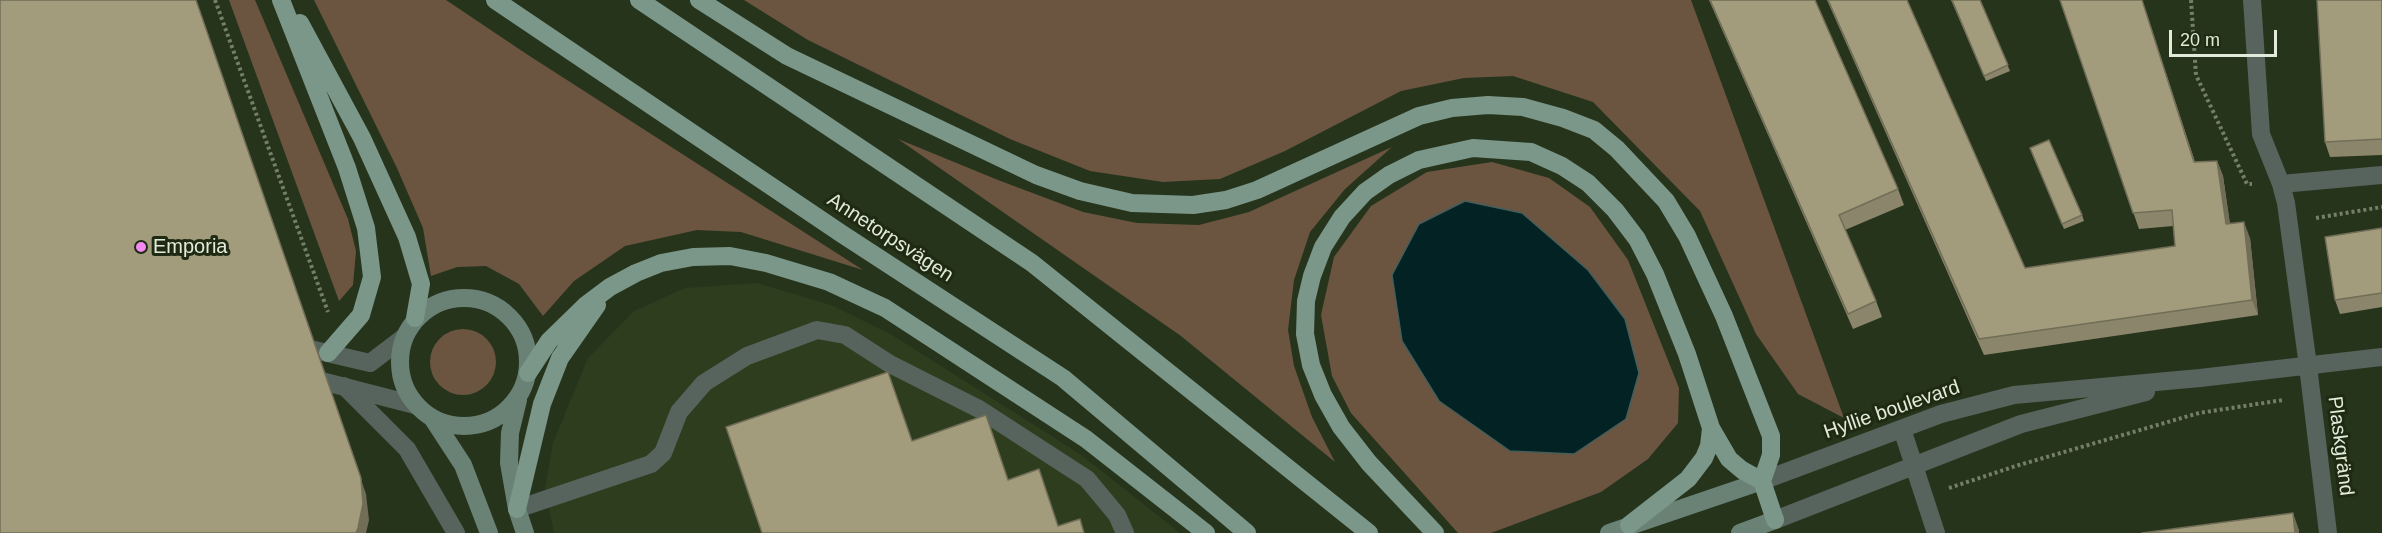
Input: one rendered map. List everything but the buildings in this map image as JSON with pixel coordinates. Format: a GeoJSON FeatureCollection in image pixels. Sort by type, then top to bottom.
{"type":"FeatureCollection","features":[{"type":"Feature","properties":{"kind":"main road"},"geometry":{"type":"LineString","coordinates":[[281,0],[347,168],[366,228],[372,278],[361,315],[333,347]]}},
{"type":"Feature","properties":{"kind":"main road"},"geometry":{"type":"LineString","coordinates":[[288,0],[362,138],[407,237],[421,284],[415,318]]}},
{"type":"Feature","properties":{"kind":"main road","name":"Annetorpsvägen"},"geometry":{"type":"LineString","coordinates":[[495,0],[842,234],[1063,378],[1247,533]]}},
{"type":"Feature","properties":{"kind":"main road"},"geometry":{"type":"LineString","coordinates":[[639,0],[1032,263],[1369,533]]}},
{"type":"Feature","properties":{"kind":"main road"},"geometry":{"type":"LineString","coordinates":[[699,0],[787,56],[1036,175],[1080,191],[1132,203],[1193,205],[1226,200],[1257,190],[1419,116],[1452,108],[1488,105],[1523,107],[1563,118],[1594,130],[1617,149],[1666,201],[1687,236],[1724,316],[1771,436],[1771,455],[1762,481],[1775,520]]}},
{"type":"Feature","properties":{"kind":"main road"},"geometry":{"type":"LineString","coordinates":[[1435,533],[1369,463],[1341,427],[1323,395],[1311,365],[1305,334],[1306,301],[1323,247],[1342,217],[1365,192],[1389,175],[1419,160],[1473,148],[1531,152],[1562,166],[1588,183],[1620,217],[1636,239],[1655,274],[1687,354],[1711,428],[1729,459],[1742,470],[1762,481]]}},
{"type":"Feature","properties":{"kind":"main road"},"geometry":{"type":"LineString","coordinates":[[528,373],[549,341],[586,305],[610,287],[661,264],[693,257],[730,256],[766,263],[829,282],[885,308],[1086,439],[1206,533]]}},
{"type":"Feature","properties":{"kind":"main road"},"geometry":{"type":"LineString","coordinates":[[517,509],[542,404],[560,358],[610,287]]}},
{"type":"Feature","properties":{"kind":"main road"},"geometry":{"type":"LineString","coordinates":[[1629,525],[1688,479],[1704,458],[1709,446],[1711,428]]}},
{"type":"Feature","properties":{"kind":"street","name":"Plaskgränd"},"geometry":{"type":"LineString","coordinates":[[2252,0],[2261,134],[2281,184],[2288,222],[2328,533]]}},
{"type":"Feature","properties":{"kind":"street"},"geometry":{"type":"LineString","coordinates":[[2281,184],[2382,175]]}},
{"type":"Feature","properties":{"kind":"street"},"geometry":{"type":"LineString","coordinates":[[489,533],[463,465],[433,419],[415,405],[403,384],[399,361],[403,338],[415,318],[431,305],[450,298],[472,297],[491,303],[509,314],[521,331],[528,351],[528,373],[510,433],[509,453],[517,509],[525,533]]}},
{"type":"Feature","properties":{"kind":"street"},"geometry":{"type":"LineString","coordinates":[[517,509],[651,464],[663,453],[679,412],[704,383],[747,356],[817,330],[845,335],[891,364],[979,409],[1087,479],[1117,515],[1125,533]]}},
{"type":"Feature","properties":{"kind":"street"},"geometry":{"type":"LineString","coordinates":[[285,343],[333,347],[370,363],[403,338]]}},
{"type":"Feature","properties":{"kind":"street","name":"Hyllie boulevard"},"geometry":{"type":"LineString","coordinates":[[1609,533],[1762,481],[1941,414],[2014,395],[2200,378],[2382,357]]}},
{"type":"Feature","properties":{"kind":"street"},"geometry":{"type":"LineString","coordinates":[[296,374],[415,405]]}},
{"type":"Feature","properties":{"kind":"street","name":"Hyllie boulevard"},"geometry":{"type":"LineString","coordinates":[[1740,533],[2021,424],[2200,378]]}},
{"type":"Feature","properties":{"kind":"street"},"geometry":{"type":"LineString","coordinates":[[344,386],[408,449],[456,533]]}},
{"type":"Feature","properties":{"kind":"street"},"geometry":{"type":"LineString","coordinates":[[433,419],[451,425],[470,426],[488,422],[505,412],[520,394]]}},
{"type":"Feature","properties":{"kind":"street"},"geometry":{"type":"LineString","coordinates":[[1902,429],[1936,533]]}},
{"type":"Feature","properties":{"kind":"path"},"geometry":{"type":"LineString","coordinates":[[214,0],[333,347]]}},
{"type":"Feature","properties":{"kind":"path"},"geometry":{"type":"LineString","coordinates":[[2191,0],[2196,75],[2247,184],[2281,184]]}},
{"type":"Feature","properties":{"kind":"path"},"geometry":{"type":"LineString","coordinates":[[2288,222],[2382,207]]}},
{"type":"Feature","properties":{"kind":"path"},"geometry":{"type":"LineString","coordinates":[[1924,497],[2019,465],[2199,413],[2311,395]]}},
{"type":"Feature","properties":{"kind":"shaded area"},"geometry":{"type":"Polygon","coordinates":[[[229,0],[255,0],[348,219],[356,251],[353,285],[339,301],[229,0]]]}},
{"type":"Feature","properties":{"kind":"shaded area"},"geometry":{"type":"Polygon","coordinates":[[[314,0],[446,0],[863,270],[741,232],[697,230],[625,246],[574,281],[543,316],[519,284],[486,266],[457,267],[431,276],[423,228],[397,168],[314,0]]]}},
{"type":"Feature","properties":{"kind":"shaded area"},"geometry":{"type":"Polygon","coordinates":[[[744,0],[1691,0],[1844,418],[1798,394],[1756,334],[1700,211],[1593,102],[1513,76],[1464,78],[1401,91],[1285,151],[1220,179],[1163,182],[1090,171],[1010,139],[808,40],[744,0]]]}},
{"type":"Feature","properties":{"kind":"shaded area"},"geometry":{"type":"Polygon","coordinates":[[[898,139],[1083,212],[1137,223],[1199,225],[1249,212],[1392,147],[1345,189],[1310,232],[1294,280],[1288,330],[1294,366],[1312,417],[1335,462],[1181,336],[898,139]]]}},
{"type":"Feature","properties":{"kind":"shaded area"},"geometry":{"type":"Polygon","coordinates":[[[1492,162],[1549,178],[1590,207],[1628,260],[1679,388],[1678,423],[1648,459],[1601,492],[1491,533],[1458,533],[1351,413],[1332,376],[1321,315],[1334,257],[1371,206],[1427,172],[1492,162]],[[1402,341],[1439,401],[1510,451],[1402,341]]]}},
{"type":"Feature","properties":{"kind":"shaded area"},"geometry":{"type":"Polygon","coordinates":[[[757,283],[831,305],[892,335],[1080,454],[1180,533],[554,533],[545,488],[553,443],[588,358],[634,311],[685,288],[757,283]]]}},
{"type":"Feature","properties":{"kind":"shaded area"},"geometry":{"type":"Polygon","coordinates":[[[456,329],[470,329],[482,334],[491,343],[496,362],[494,375],[487,386],[470,395],[456,395],[444,390],[435,381],[430,369],[430,355],[435,343],[444,334],[456,329]]]}},
{"type":"Feature","properties":{"kind":"water"},"geometry":{"type":"Polygon","coordinates":[[[1465,201],[1522,213],[1588,270],[1625,319],[1639,373],[1626,419],[1574,454],[1510,451],[1439,401],[1402,341],[1392,275],[1419,224],[1465,201]]]}},
{"type":"Feature","properties":{"kind":"place","name":"Emporia"},"geometry":{"type":"Point","coordinates":[141,247]}}]}
